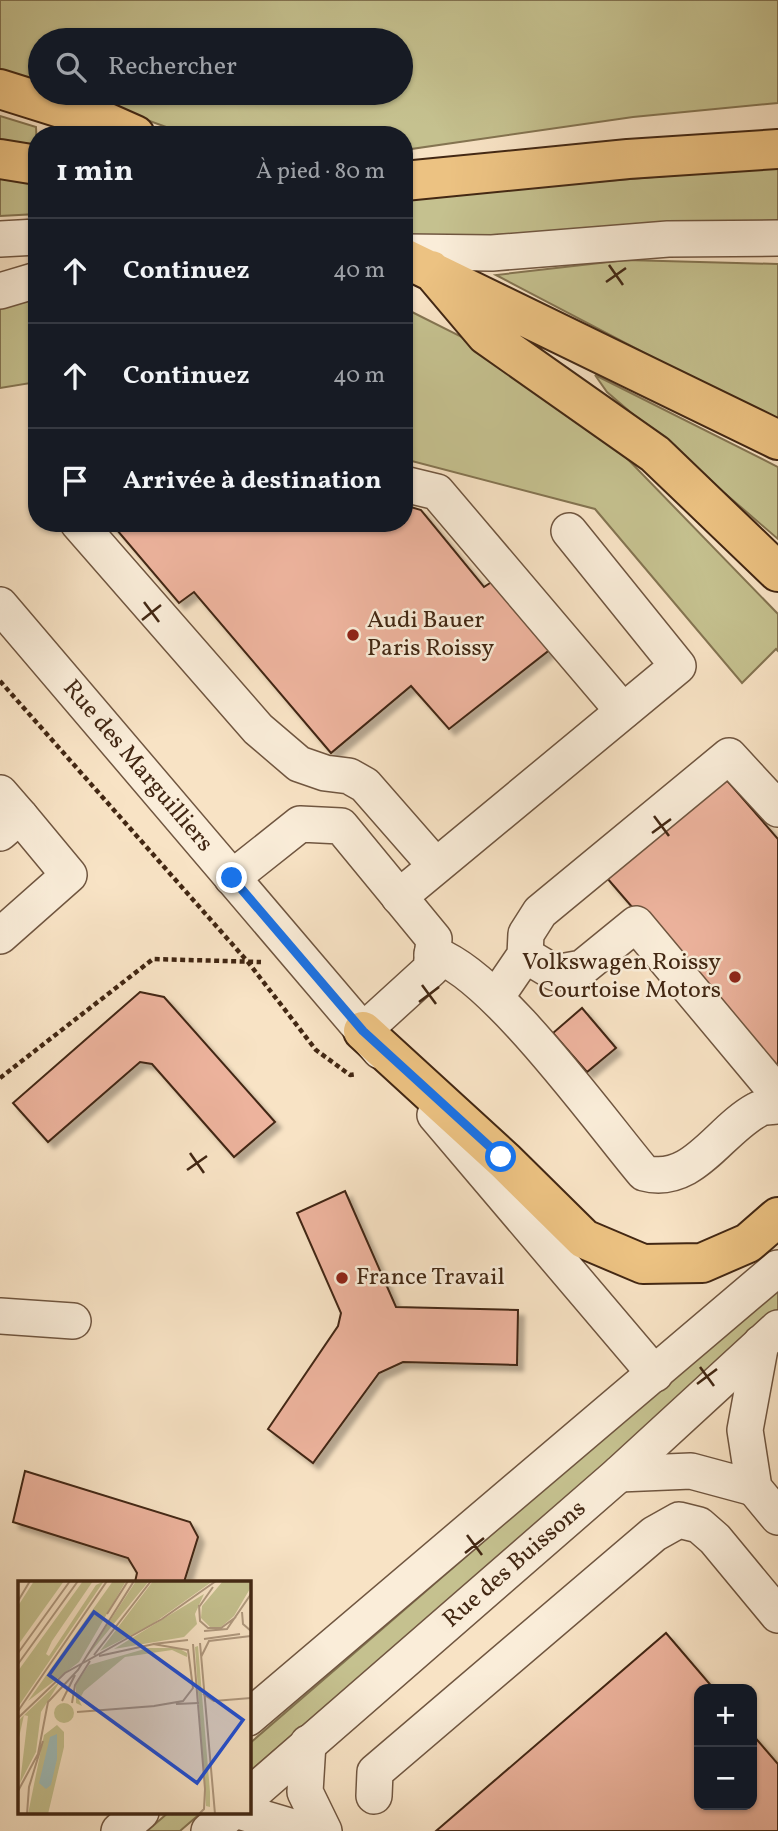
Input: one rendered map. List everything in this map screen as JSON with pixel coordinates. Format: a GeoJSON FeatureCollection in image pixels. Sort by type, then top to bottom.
{"type":"FeatureCollection","features":[{"type":"Feature","properties":{"kind":"main road"},"geometry":{"type":"LineString","coordinates":[[0,89],[28,98]]}},
{"type":"Feature","properties":{"kind":"main road"},"geometry":{"type":"LineString","coordinates":[[48,105],[112,126]]}},
{"type":"Feature","properties":{"kind":"main road"},"geometry":{"type":"LineString","coordinates":[[725,151],[778,130]]}},
{"type":"Feature","properties":{"kind":"main road"},"geometry":{"type":"LineString","coordinates":[[413,180],[725,151],[778,149]]}},
{"type":"Feature","properties":{"kind":"main road"},"geometry":{"type":"LineString","coordinates":[[0,159],[28,164]]}},
{"type":"Feature","properties":{"kind":"main road"},"geometry":{"type":"LineString","coordinates":[[413,260],[486,335],[654,454],[778,572]]}},
{"type":"Feature","properties":{"kind":"main road"},"geometry":{"type":"LineString","coordinates":[[413,260],[778,440]]}},
{"type":"Feature","properties":{"kind":"main road"},"geometry":{"type":"LineString","coordinates":[[363,1031],[505,1161],[583,1239],[643,1264],[702,1263],[748,1243],[778,1217]]}},
{"type":"Feature","properties":{"kind":"street"},"geometry":{"type":"LineString","coordinates":[[0,239],[28,237]]}},
{"type":"Feature","properties":{"kind":"street"},"geometry":{"type":"LineString","coordinates":[[413,260],[668,239],[778,238]]}},
{"type":"Feature","properties":{"kind":"street"},"geometry":{"type":"LineString","coordinates":[[0,291],[28,282]]}},
{"type":"Feature","properties":{"kind":"street"},"geometry":{"type":"LineString","coordinates":[[413,486],[437,492],[623,711]]}},
{"type":"Feature","properties":{"kind":"street"},"geometry":{"type":"LineString","coordinates":[[399,897],[678,666],[569,531]]}},
{"type":"Feature","properties":{"kind":"street"},"geometry":{"type":"LineString","coordinates":[[86,532],[258,729],[299,764],[325,773],[349,776],[365,785],[435,865]]}},
{"type":"Feature","properties":{"kind":"street","name":"Rue des Marguilliers"},"geometry":{"type":"LineString","coordinates":[[0,605],[655,1374]]}},
{"type":"Feature","properties":{"kind":"street"},"geometry":{"type":"LineString","coordinates":[[497,996],[525,955],[526,934],[540,912],[729,756],[778,809]]}},
{"type":"Feature","properties":{"kind":"street"},"geometry":{"type":"LineString","coordinates":[[0,936],[69,876],[7,814]]}},
{"type":"Feature","properties":{"kind":"street"},"geometry":{"type":"LineString","coordinates":[[232,878],[300,824],[341,826],[434,939],[431,969],[363,1031]]}},
{"type":"Feature","properties":{"kind":"street"},"geometry":{"type":"LineString","coordinates":[[525,955],[555,973],[582,968],[636,924],[778,1094]]}},
{"type":"Feature","properties":{"kind":"street"},"geometry":{"type":"LineString","coordinates":[[432,954],[447,958],[497,996],[644,1173],[660,1177],[677,1174],[758,1108],[778,1106]]}},
{"type":"Feature","properties":{"kind":"street"},"geometry":{"type":"LineString","coordinates":[[250,1716],[778,1268]]}},
{"type":"Feature","properties":{"kind":"street"},"geometry":{"type":"LineString","coordinates":[[0,1316],[73,1321]]}},
{"type":"Feature","properties":{"kind":"street"},"geometry":{"type":"LineString","coordinates":[[769,1335],[745,1430],[754,1488],[778,1517]]}},
{"type":"Feature","properties":{"kind":"street","name":"Rue des Buissons"},"geometry":{"type":"LineString","coordinates":[[250,1795],[619,1474],[769,1335]]}},
{"type":"Feature","properties":{"kind":"street"},"geometry":{"type":"LineString","coordinates":[[619,1474],[691,1471],[754,1488]]}},
{"type":"Feature","properties":{"kind":"street"},"geometry":{"type":"LineString","coordinates":[[374,1796],[375,1772],[654,1534],[679,1520],[699,1525],[715,1539],[778,1615]]}},
{"type":"Feature","properties":{"kind":"street"},"geometry":{"type":"LineString","coordinates":[[308,1743],[305,1792],[324,1831]]}},
{"type":"Feature","properties":{"kind":"street"},"geometry":{"type":"LineString","coordinates":[[119,1831],[139,1814]]}},
{"type":"Feature","properties":{"kind":"street"},"geometry":{"type":"LineString","coordinates":[[209,1831],[230,1814]]}},
{"type":"Feature","properties":{"kind":"street"},"geometry":{"type":"LineString","coordinates":[[249,1814],[306,1831]]}},
{"type":"Feature","properties":{"kind":"path"},"geometry":{"type":"LineString","coordinates":[[0,1078],[153,959],[272,962]]}},
{"type":"Feature","properties":{"kind":"shaded area"},"geometry":{"type":"Polygon","coordinates":[[[0,0],[778,0],[778,103],[633,117],[413,149],[413,126],[163,126],[106,105],[413,105],[413,28],[28,28],[28,78],[0,69],[0,0]]]}},
{"type":"Feature","properties":{"kind":"shaded area"},"geometry":{"type":"Polygon","coordinates":[[[0,116],[33,126],[28,126],[28,150],[0,146],[0,116]]]}},
{"type":"Feature","properties":{"kind":"shaded area"},"geometry":{"type":"Polygon","coordinates":[[[778,167],[778,223],[419,238],[413,235],[413,196],[778,167]]]}},
{"type":"Feature","properties":{"kind":"shaded area"},"geometry":{"type":"Polygon","coordinates":[[[0,173],[28,177],[28,214],[0,216],[0,173]]]}},
{"type":"Feature","properties":{"kind":"shaded area"},"geometry":{"type":"Polygon","coordinates":[[[626,260],[778,264],[778,423],[496,275],[626,260]]]}},
{"type":"Feature","properties":{"kind":"shaded area"},"geometry":{"type":"Polygon","coordinates":[[[28,291],[28,383],[0,388],[0,302],[28,291]]]}},
{"type":"Feature","properties":{"kind":"shaded area"},"geometry":{"type":"Polygon","coordinates":[[[413,312],[460,336],[615,446],[778,614],[778,651],[776,649],[742,683],[595,509],[413,461],[413,312]]]}},
{"type":"Feature","properties":{"kind":"shaded area"},"geometry":{"type":"Polygon","coordinates":[[[595,375],[778,467],[778,539],[607,392],[595,375]]]}},
{"type":"Feature","properties":{"kind":"shaded area"},"geometry":{"type":"Polygon","coordinates":[[[778,1287],[778,1317],[250,1771],[250,1743],[778,1287]]]}},
{"type":"Feature","properties":{"kind":"shaded area"},"geometry":{"type":"Polygon","coordinates":[[[167,1814],[200,1814],[180,1831],[147,1831],[167,1814]]]}},
{"type":"Feature","properties":{"kind":"building"},"geometry":{"type":"Polygon","coordinates":[[[413,508],[421,510],[484,587],[496,579],[552,648],[449,729],[411,686],[331,753],[194,592],[179,603],[119,532],[413,532],[413,508]]]}},
{"type":"Feature","properties":{"kind":"building","name":"Volkswagen Roissy Courtoise Motors"},"geometry":{"type":"Polygon","coordinates":[[[724,777],[778,839],[778,1076],[607,878],[724,777]]]}},
{"type":"Feature","properties":{"kind":"building"},"geometry":{"type":"Polygon","coordinates":[[[140,992],[164,997],[275,1122],[234,1157],[152,1064],[140,1062],[48,1142],[13,1103],[140,992]]]}},
{"type":"Feature","properties":{"kind":"building"},"geometry":{"type":"Polygon","coordinates":[[[582,1008],[616,1048],[587,1072],[553,1033],[582,1008]]]}},
{"type":"Feature","properties":{"kind":"building"},"geometry":{"type":"Polygon","coordinates":[[[345,1191],[396,1307],[518,1310],[517,1365],[403,1362],[379,1373],[313,1463],[268,1429],[338,1326],[341,1313],[297,1213],[345,1191]]]}},
{"type":"Feature","properties":{"kind":"building"},"geometry":{"type":"Polygon","coordinates":[[[25,1471],[190,1522],[198,1537],[184,1581],[135,1581],[137,1573],[128,1558],[13,1522],[25,1471]]]}},
{"type":"Feature","properties":{"kind":"building"},"geometry":{"type":"Polygon","coordinates":[[[666,1633],[710,1684],[694,1684],[694,1810],[757,1810],[757,1740],[778,1764],[778,1831],[436,1831],[666,1633]]]}},
{"type":"Feature","properties":{"kind":"place","name":"Audi Bauer Paris Roissy"},"geometry":{"type":"Point","coordinates":[353,635]}},
{"type":"Feature","properties":{"kind":"place","name":"Volkswagen Roissy Courtoise Motors"},"geometry":{"type":"Point","coordinates":[735,977]}},
{"type":"Feature","properties":{"kind":"place","name":"France Travail"},"geometry":{"type":"Point","coordinates":[342,1278]}},
{"type":"Feature","properties":{"kind":"route"},"geometry":{"type":"LineString","coordinates":[[232,878],[363,1031],[501,1157]]}}]}
